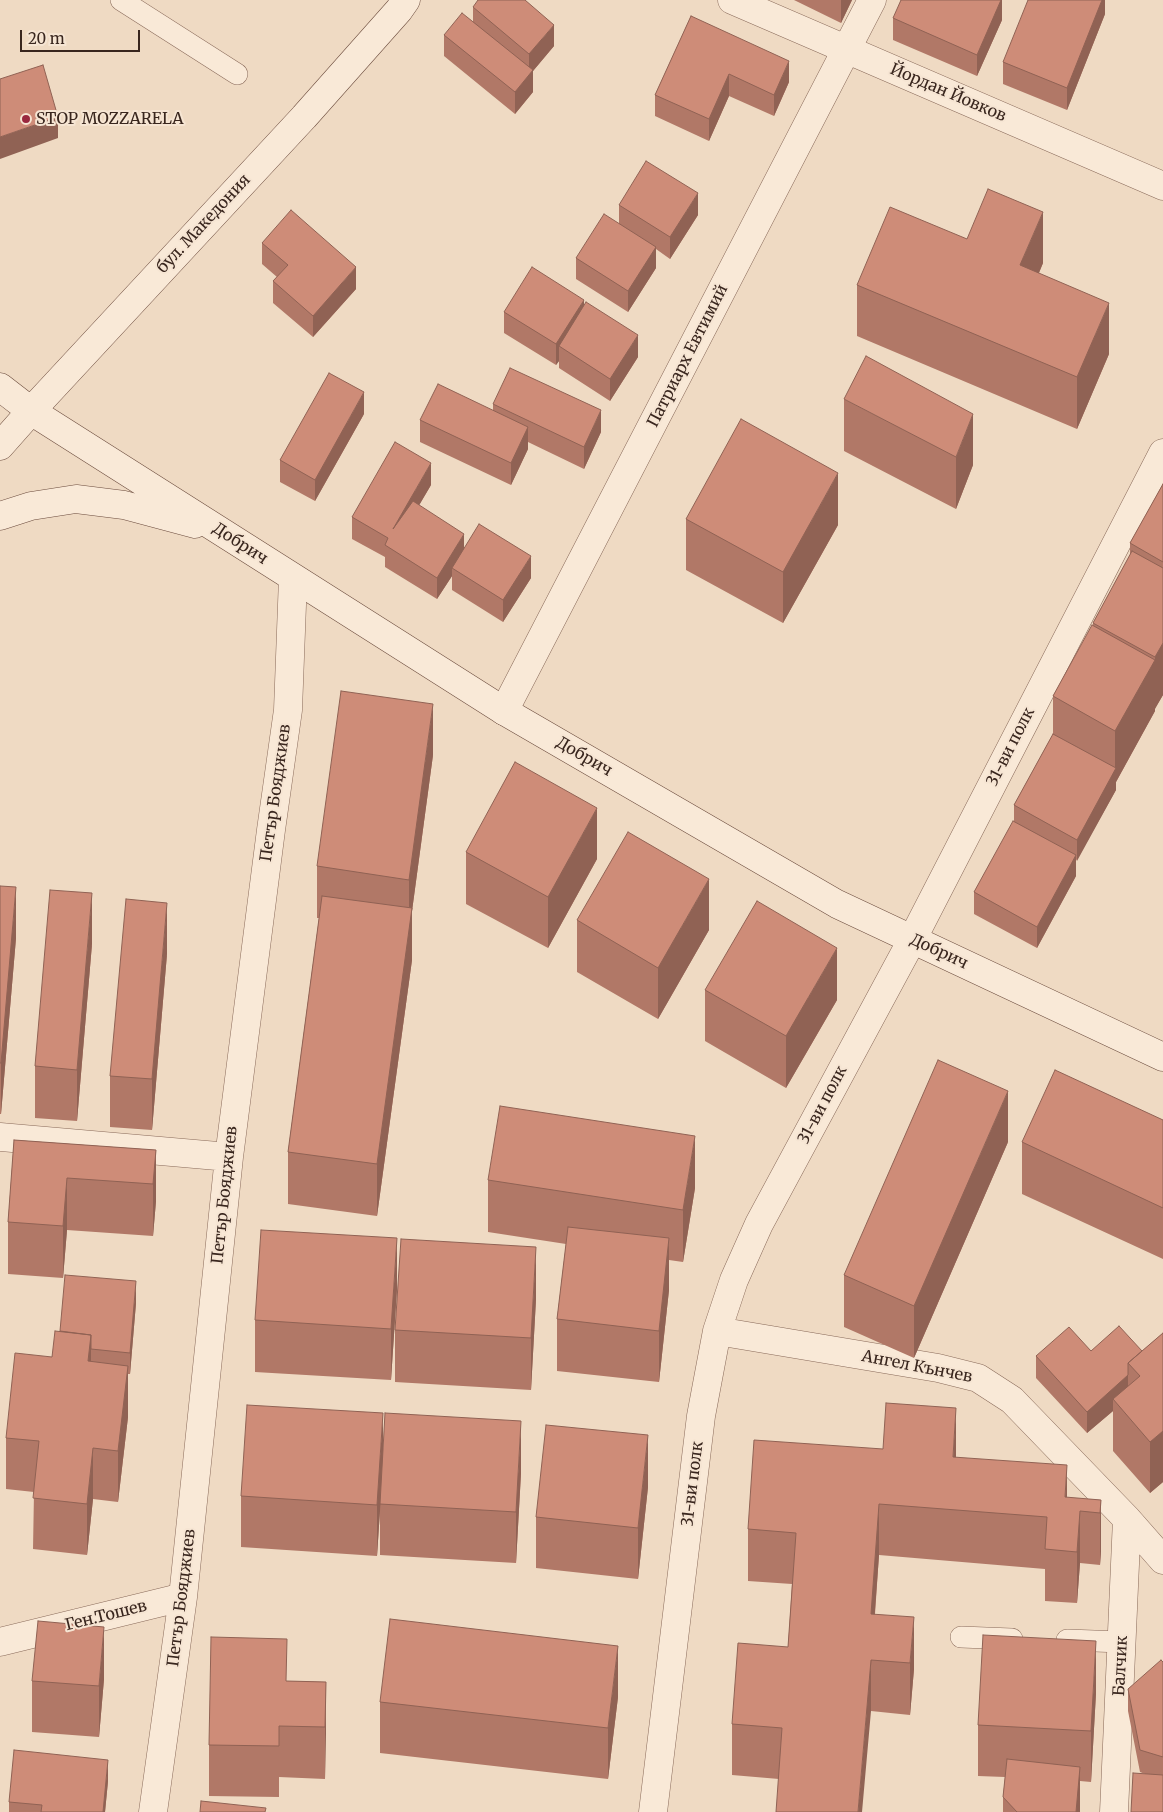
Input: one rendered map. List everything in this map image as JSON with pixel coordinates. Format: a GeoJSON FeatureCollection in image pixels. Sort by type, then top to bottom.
{"type":"FeatureCollection","features":[{"type":"Feature","properties":{"kind":"street","name":"Йордан Йовков"},"geometry":{"type":"LineString","coordinates":[[732,0],[1163,186]]}},
{"type":"Feature","properties":{"kind":"street","name":"Патриарх Евтимий"},"geometry":{"type":"LineString","coordinates":[[504,711],[872,0]]}},
{"type":"Feature","properties":{"kind":"street","name":"бул. Македония"},"geometry":{"type":"LineString","coordinates":[[0,446],[30,411],[304,117],[400,3]]}},
{"type":"Feature","properties":{"kind":"street","name":"Добрич"},"geometry":{"type":"LineString","coordinates":[[0,387],[30,411],[504,711],[838,904],[1163,1057]]}},
{"type":"Feature","properties":{"kind":"street","name":"31-ви полк"},"geometry":{"type":"LineString","coordinates":[[653,1812],[701,1416],[718,1331],[734,1280],[759,1224],[912,940],[1163,453]]}},
{"type":"Feature","properties":{"kind":"street"},"geometry":{"type":"LineString","coordinates":[[0,516],[32,506],[76,499],[124,505],[220,531]]}},
{"type":"Feature","properties":{"kind":"street","name":"Петър Бояджиев"},"geometry":{"type":"LineString","coordinates":[[153,1812],[183,1597],[229,1157],[270,830],[288,710],[293,578]]}},
{"type":"Feature","properties":{"kind":"street"},"geometry":{"type":"LineString","coordinates":[[0,1137],[229,1157]]}},
{"type":"Feature","properties":{"kind":"street","name":"Ангел Кънчев"},"geometry":{"type":"LineString","coordinates":[[718,1331],[938,1368],[978,1378],[1012,1400],[1127,1519],[1163,1560]]}},
{"type":"Feature","properties":{"kind":"street","name":"Балчик"},"geometry":{"type":"LineString","coordinates":[[1114,1812],[1127,1519]]}},
{"type":"Feature","properties":{"kind":"street","name":"Ген.Тошев"},"geometry":{"type":"LineString","coordinates":[[0,1642],[183,1597]]}},
{"type":"Feature","properties":{"kind":"lane"},"geometry":{"type":"LineString","coordinates":[[121,0],[237,74]]}},
{"type":"Feature","properties":{"kind":"lane"},"geometry":{"type":"LineString","coordinates":[[961,1637],[1122,1642]]}},
{"type":"Feature","properties":{"kind":"building"},"geometry":{"type":"Polygon","coordinates":[[[478,0],[525,0],[554,25],[529,54],[473,7],[478,0]]]}},
{"type":"Feature","properties":{"kind":"building"},"geometry":{"type":"Polygon","coordinates":[[[901,0],[1001,0],[977,55],[893,18],[901,0]]]}},
{"type":"Feature","properties":{"kind":"building"},"geometry":{"type":"Polygon","coordinates":[[[1028,0],[1102,0],[1067,88],[1003,62],[1028,0]]]}},
{"type":"Feature","properties":{"kind":"building"},"geometry":{"type":"Polygon","coordinates":[[[462,13],[533,70],[515,92],[444,35],[462,13]]]}},
{"type":"Feature","properties":{"kind":"building"},"geometry":{"type":"Polygon","coordinates":[[[691,16],[789,61],[774,95],[729,74],[709,119],[655,95],[691,16]]]}},
{"type":"Feature","properties":{"kind":"building"},"geometry":{"type":"Polygon","coordinates":[[[43,65],[58,117],[0,137],[0,79],[43,65]]]}},
{"type":"Feature","properties":{"kind":"building"},"geometry":{"type":"Polygon","coordinates":[[[646,161],[698,193],[670,237],[619,205],[646,161]]]}},
{"type":"Feature","properties":{"kind":"building"},"geometry":{"type":"Polygon","coordinates":[[[988,189],[1043,212],[1020,265],[1109,303],[1077,377],[857,285],[890,207],[967,239],[988,189]]]}},
{"type":"Feature","properties":{"kind":"building"},"geometry":{"type":"Polygon","coordinates":[[[291,210],[356,267],[313,316],[273,281],[288,265],[262,243],[291,210]]]}},
{"type":"Feature","properties":{"kind":"building"},"geometry":{"type":"Polygon","coordinates":[[[604,214],[656,247],[628,291],[576,258],[604,214]]]}},
{"type":"Feature","properties":{"kind":"building"},"geometry":{"type":"Polygon","coordinates":[[[532,267],[584,300],[556,344],[504,312],[532,267]]]}},
{"type":"Feature","properties":{"kind":"building"},"geometry":{"type":"Polygon","coordinates":[[[586,302],[638,335],[610,379],[559,346],[586,302]]]}},
{"type":"Feature","properties":{"kind":"building"},"geometry":{"type":"Polygon","coordinates":[[[866,356],[973,414],[956,457],[844,399],[866,356]]]}},
{"type":"Feature","properties":{"kind":"building"},"geometry":{"type":"Polygon","coordinates":[[[510,368],[601,410],[584,447],[493,404],[510,368]]]}},
{"type":"Feature","properties":{"kind":"building"},"geometry":{"type":"Polygon","coordinates":[[[329,373],[364,392],[315,480],[280,460],[329,373]]]}},
{"type":"Feature","properties":{"kind":"building"},"geometry":{"type":"Polygon","coordinates":[[[438,384],[528,427],[511,463],[420,420],[438,384]]]}},
{"type":"Feature","properties":{"kind":"building"},"geometry":{"type":"Polygon","coordinates":[[[741,419],[838,473],[783,572],[686,519],[741,419]]]}},
{"type":"Feature","properties":{"kind":"building"},"geometry":{"type":"Polygon","coordinates":[[[395,442],[431,463],[393,529],[413,501],[464,534],[437,578],[385,545],[388,538],[352,517],[395,442]]]}},
{"type":"Feature","properties":{"kind":"building"},"geometry":{"type":"Polygon","coordinates":[[[1163,484],[1163,562],[1130,543],[1163,484]]]}},
{"type":"Feature","properties":{"kind":"building"},"geometry":{"type":"Polygon","coordinates":[[[479,524],[531,556],[503,600],[452,568],[479,524]]]}},
{"type":"Feature","properties":{"kind":"building"},"geometry":{"type":"Polygon","coordinates":[[[1132,551],[1163,568],[1163,643],[1155,657],[1093,623],[1132,551]]]}},
{"type":"Feature","properties":{"kind":"building"},"geometry":{"type":"Polygon","coordinates":[[[1092,625],[1155,660],[1115,731],[1053,696],[1092,625]]]}},
{"type":"Feature","properties":{"kind":"building"},"geometry":{"type":"Polygon","coordinates":[[[341,691],[433,704],[409,880],[317,866],[341,691]]]}},
{"type":"Feature","properties":{"kind":"building"},"geometry":{"type":"Polygon","coordinates":[[[1053,734],[1116,768],[1077,840],[1014,805],[1053,734]]]}},
{"type":"Feature","properties":{"kind":"building"},"geometry":{"type":"Polygon","coordinates":[[[515,762],[597,808],[548,897],[466,852],[515,762]]]}},
{"type":"Feature","properties":{"kind":"building"},"geometry":{"type":"Polygon","coordinates":[[[1013,821],[1076,855],[1037,927],[974,892],[1013,821]]]}},
{"type":"Feature","properties":{"kind":"building"},"geometry":{"type":"Polygon","coordinates":[[[628,832],[709,879],[658,968],[577,920],[628,832]]]}},
{"type":"Feature","properties":{"kind":"building"},"geometry":{"type":"Polygon","coordinates":[[[0,886],[16,887],[1,1063],[0,1063],[0,886]]]}},
{"type":"Feature","properties":{"kind":"building"},"geometry":{"type":"Polygon","coordinates":[[[50,890],[92,893],[77,1070],[35,1066],[50,890]]]}},
{"type":"Feature","properties":{"kind":"building"},"geometry":{"type":"Polygon","coordinates":[[[322,896],[412,908],[377,1164],[288,1152],[322,896]]]}},
{"type":"Feature","properties":{"kind":"building"},"geometry":{"type":"Polygon","coordinates":[[[126,899],[167,903],[152,1079],[110,1076],[126,899]]]}},
{"type":"Feature","properties":{"kind":"building"},"geometry":{"type":"Polygon","coordinates":[[[757,901],[837,948],[786,1036],[705,990],[757,901]]]}},
{"type":"Feature","properties":{"kind":"building"},"geometry":{"type":"Polygon","coordinates":[[[938,1060],[1008,1091],[914,1306],[844,1275],[938,1060]]]}},
{"type":"Feature","properties":{"kind":"building"},"geometry":{"type":"Polygon","coordinates":[[[1055,1070],[1163,1120],[1163,1208],[1022,1142],[1055,1070]]]}},
{"type":"Feature","properties":{"kind":"building"},"geometry":{"type":"Polygon","coordinates":[[[500,1106],[695,1136],[683,1210],[488,1180],[500,1106]]]}},
{"type":"Feature","properties":{"kind":"building"},"geometry":{"type":"Polygon","coordinates":[[[14,1140],[156,1150],[153,1184],[67,1178],[63,1226],[8,1222],[14,1140]]]}},
{"type":"Feature","properties":{"kind":"building"},"geometry":{"type":"Polygon","coordinates":[[[568,1227],[669,1238],[659,1331],[557,1319],[568,1227]]]}},
{"type":"Feature","properties":{"kind":"building"},"geometry":{"type":"Polygon","coordinates":[[[261,1230],[397,1238],[391,1329],[255,1320],[261,1230]]]}},
{"type":"Feature","properties":{"kind":"building"},"geometry":{"type":"Polygon","coordinates":[[[401,1239],[536,1247],[531,1338],[395,1330],[401,1239]]]}},
{"type":"Feature","properties":{"kind":"building"},"geometry":{"type":"Polygon","coordinates":[[[65,1275],[136,1281],[130,1353],[91,1349],[91,1335],[60,1331],[65,1275]]]}},
{"type":"Feature","properties":{"kind":"building"},"geometry":{"type":"Polygon","coordinates":[[[1119,1326],[1142,1351],[1128,1363],[1128,1375],[1087,1412],[1036,1356],[1069,1327],[1091,1351],[1119,1326]]]}},
{"type":"Feature","properties":{"kind":"building"},"geometry":{"type":"Polygon","coordinates":[[[55,1331],[91,1335],[88,1361],[128,1366],[118,1451],[93,1448],[87,1504],[33,1498],[39,1441],[6,1438],[15,1353],[52,1357],[55,1331]]]}},
{"type":"Feature","properties":{"kind":"building"},"geometry":{"type":"Polygon","coordinates":[[[1163,1333],[1163,1431],[1150,1442],[1113,1399],[1140,1376],[1128,1363],[1163,1333]]]}},
{"type":"Feature","properties":{"kind":"building"},"geometry":{"type":"Polygon","coordinates":[[[886,1403],[956,1408],[953,1457],[1067,1465],[1065,1497],[1101,1500],[1100,1513],[1080,1511],[1077,1552],[1045,1549],[1047,1517],[879,1504],[871,1614],[914,1617],[910,1663],[871,1660],[858,1812],[776,1812],[782,1728],[732,1724],[738,1643],[788,1647],[796,1533],[748,1529],[754,1440],[883,1449],[886,1403]]]}},
{"type":"Feature","properties":{"kind":"building"},"geometry":{"type":"Polygon","coordinates":[[[247,1405],[383,1413],[377,1505],[241,1496],[247,1405]]]}},
{"type":"Feature","properties":{"kind":"building"},"geometry":{"type":"Polygon","coordinates":[[[385,1413],[521,1421],[516,1512],[380,1504],[385,1413]]]}},
{"type":"Feature","properties":{"kind":"building"},"geometry":{"type":"Polygon","coordinates":[[[546,1425],[648,1435],[638,1528],[536,1517],[546,1425]]]}},
{"type":"Feature","properties":{"kind":"building"},"geometry":{"type":"Polygon","coordinates":[[[390,1619],[618,1646],[608,1728],[380,1702],[390,1619]]]}},
{"type":"Feature","properties":{"kind":"building"},"geometry":{"type":"Polygon","coordinates":[[[38,1621],[104,1627],[99,1686],[32,1681],[38,1621]]]}},
{"type":"Feature","properties":{"kind":"building"},"geometry":{"type":"Polygon","coordinates":[[[983,1635],[1096,1641],[1091,1731],[978,1725],[983,1635]]]}},
{"type":"Feature","properties":{"kind":"building"},"geometry":{"type":"Polygon","coordinates":[[[211,1637],[287,1639],[286,1681],[326,1682],[325,1727],[279,1726],[279,1746],[209,1745],[211,1637]]]}},
{"type":"Feature","properties":{"kind":"building"},"geometry":{"type":"Polygon","coordinates":[[[1161,1660],[1163,1662],[1163,1757],[1140,1750],[1128,1689],[1161,1660]]]}},
{"type":"Feature","properties":{"kind":"building"},"geometry":{"type":"Polygon","coordinates":[[[14,1750],[108,1760],[103,1812],[41,1812],[42,1805],[9,1802],[14,1750]]]}},
{"type":"Feature","properties":{"kind":"building"},"geometry":{"type":"Polygon","coordinates":[[[1007,1759],[1080,1767],[1076,1812],[1017,1812],[1003,1797],[1007,1759]]]}},
{"type":"Feature","properties":{"kind":"building"},"geometry":{"type":"Polygon","coordinates":[[[1133,1773],[1163,1775],[1163,1812],[1131,1812],[1133,1773]]]}},
{"type":"Feature","properties":{"kind":"building"},"geometry":{"type":"Polygon","coordinates":[[[201,1801],[266,1808],[265,1812],[200,1812],[201,1801]]]}},
{"type":"Feature","properties":{"kind":"place","name":"STOP MOZZARELA"},"geometry":{"type":"Point","coordinates":[26,119]}}]}
